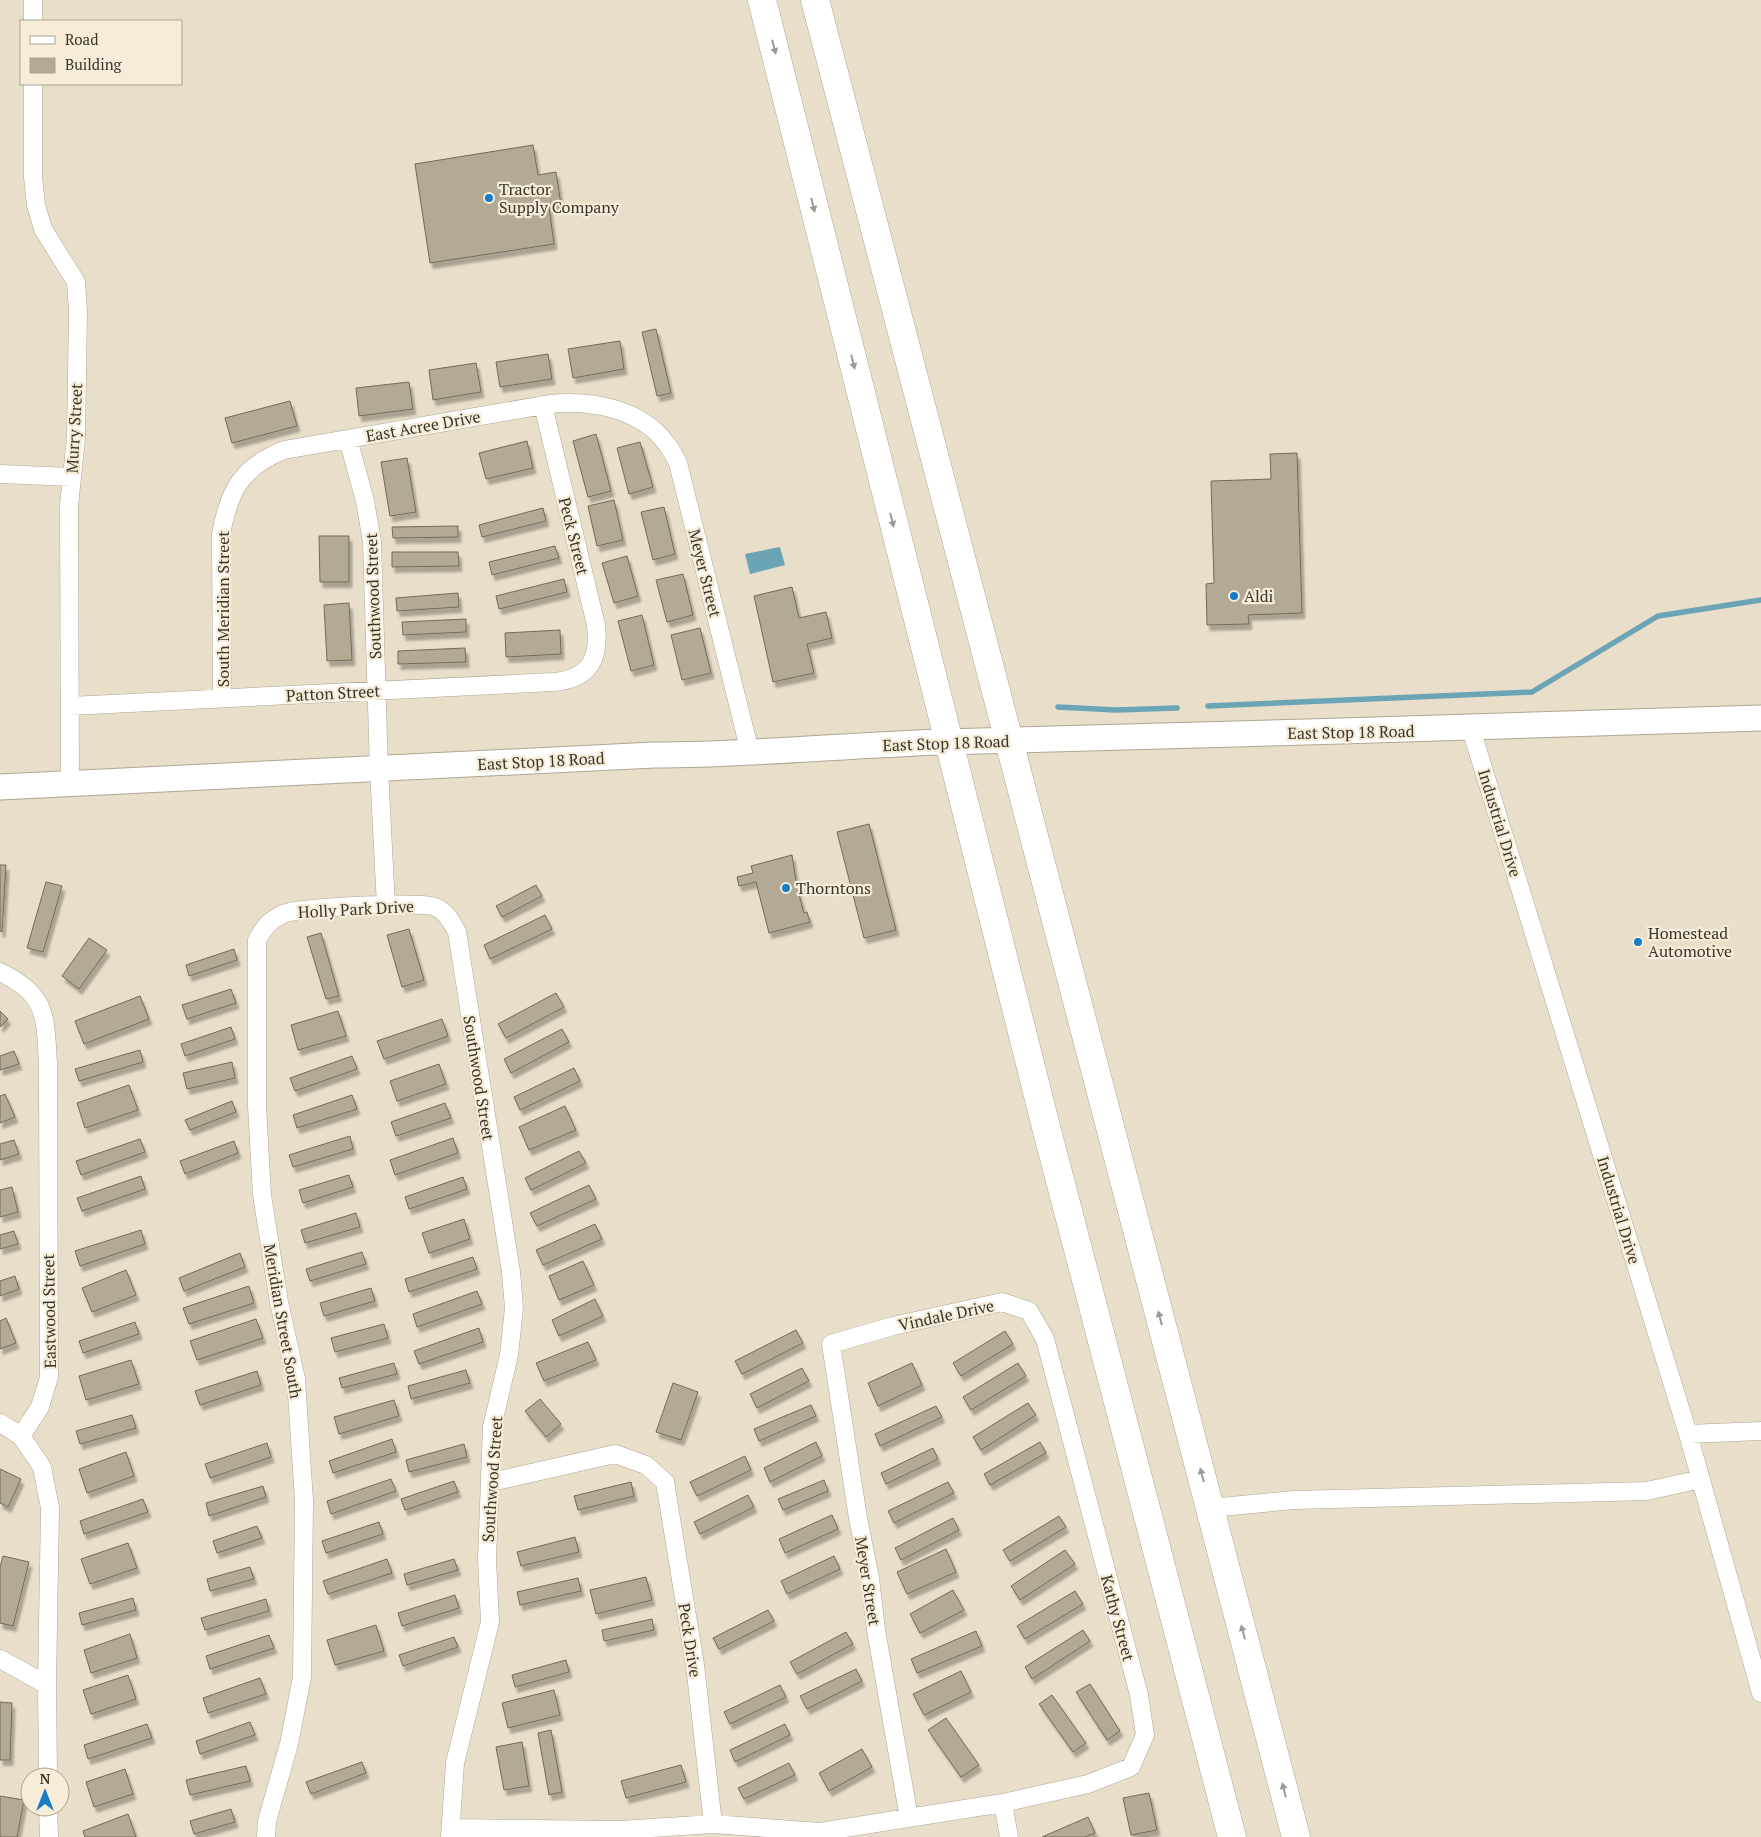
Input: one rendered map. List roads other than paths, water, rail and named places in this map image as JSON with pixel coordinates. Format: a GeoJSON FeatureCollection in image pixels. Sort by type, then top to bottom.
{"type":"FeatureCollection","features":[{"type":"Feature","properties":{"kind":"main road"},"geometry":{"type":"LineString","coordinates":[[762,0],[948,742],[1232,1837]]}},
{"type":"Feature","properties":{"kind":"main road"},"geometry":{"type":"LineString","coordinates":[[815,0],[1296,1837]]}},
{"type":"Feature","properties":{"kind":"street"},"geometry":{"type":"LineString","coordinates":[[33,0],[33,20]]}},
{"type":"Feature","properties":{"kind":"street","name":"Murry Street"},"geometry":{"type":"LineString","coordinates":[[33,85],[33,177],[36,204],[43,229],[76,282],[78,311],[76,438],[69,506],[70,783]]}},
{"type":"Feature","properties":{"kind":"street","name":"East Acree Drive"},"geometry":{"type":"LineString","coordinates":[[233,492],[246,472],[265,458],[284,450],[543,405],[572,402],[597,405],[628,414]]}},
{"type":"Feature","properties":{"kind":"street","name":"Peck Street"},"geometry":{"type":"LineString","coordinates":[[543,405],[596,625],[595,652],[590,666]]}},
{"type":"Feature","properties":{"kind":"street","name":"Meyer Street"},"geometry":{"type":"LineString","coordinates":[[628,414],[652,428],[666,442],[678,463],[750,752]]}},
{"type":"Feature","properties":{"kind":"street","name":"Southwood Street"},"geometry":{"type":"LineString","coordinates":[[348,439],[370,524],[386,906]]}},
{"type":"Feature","properties":{"kind":"street"},"geometry":{"type":"LineString","coordinates":[[0,474],[72,477]]}},
{"type":"Feature","properties":{"kind":"street","name":"South Meridian Street"},"geometry":{"type":"LineString","coordinates":[[222,698],[222,534],[225,512],[233,492]]}},
{"type":"Feature","properties":{"kind":"street","name":"Patton Street"},"geometry":{"type":"LineString","coordinates":[[70,706],[569,681],[580,676],[590,666]]}},
{"type":"Feature","properties":{"kind":"street","name":"East Stop 18 Road"},"geometry":{"type":"LineString","coordinates":[[0,787],[948,742],[1471,729],[1761,718]]}},
{"type":"Feature","properties":{"kind":"street","name":"Industrial Drive"},"geometry":{"type":"LineString","coordinates":[[1471,729],[1688,1434],[1761,1693]]}},
{"type":"Feature","properties":{"kind":"street","name":"Holly Park Drive"},"geometry":{"type":"LineString","coordinates":[[266,924],[285,913],[386,906],[428,906],[447,915]]}},
{"type":"Feature","properties":{"kind":"street","name":"Southwood Street"},"geometry":{"type":"LineString","coordinates":[[447,915],[457,932],[512,1281],[514,1308],[510,1355],[492,1427],[487,1559],[490,1622],[455,1763],[450,1832]]}},
{"type":"Feature","properties":{"kind":"street","name":"Meridian Street South"},"geometry":{"type":"LineString","coordinates":[[266,924],[257,940],[256,964],[257,1106],[261,1185],[280,1302],[296,1379],[304,1501],[304,1588],[302,1677],[289,1744],[267,1821],[266,1837]]}},
{"type":"Feature","properties":{"kind":"street","name":"Eastwood Street"},"geometry":{"type":"LineString","coordinates":[[0,972],[32,991],[45,1016],[48,1064],[49,1377],[40,1407],[21,1436]]}},
{"type":"Feature","properties":{"kind":"street","name":"Vindale Drive"},"geometry":{"type":"LineString","coordinates":[[831,1344],[893,1326],[1002,1302],[1029,1311],[1045,1339]]}},
{"type":"Feature","properties":{"kind":"street","name":"Kathy Street"},"geometry":{"type":"LineString","coordinates":[[450,1832],[621,1834],[713,1824],[820,1835],[1003,1802],[1088,1784],[1131,1767],[1145,1735],[1139,1695],[1045,1339]]}},
{"type":"Feature","properties":{"kind":"street","name":"Meyer Street"},"geometry":{"type":"LineString","coordinates":[[831,1344],[858,1518],[870,1578],[876,1630],[909,1818]]}},
{"type":"Feature","properties":{"kind":"street"},"geometry":{"type":"LineString","coordinates":[[0,1424],[21,1436],[42,1467],[50,1508],[46,1685],[48,1767]]}},
{"type":"Feature","properties":{"kind":"street"},"geometry":{"type":"LineString","coordinates":[[1688,1434],[1761,1431]]}},
{"type":"Feature","properties":{"kind":"street","name":"Peck Drive"},"geometry":{"type":"LineString","coordinates":[[491,1482],[615,1454],[646,1465],[665,1482],[695,1665],[713,1824]]}},
{"type":"Feature","properties":{"kind":"street"},"geometry":{"type":"LineString","coordinates":[[1210,1508],[1294,1500],[1647,1491],[1701,1479]]}},
{"type":"Feature","properties":{"kind":"street"},"geometry":{"type":"LineString","coordinates":[[0,1659],[46,1685]]}},
{"type":"Feature","properties":{"kind":"street"},"geometry":{"type":"LineString","coordinates":[[1003,1802],[1009,1837]]}},
{"type":"Feature","properties":{"kind":"street"},"geometry":{"type":"LineString","coordinates":[[48,1817],[49,1837]]}},
{"type":"Feature","properties":{"kind":"water"},"geometry":{"type":"Polygon","coordinates":[[[780,547],[785,565],[750,574],[745,554],[780,547]]]}},
{"type":"Feature","properties":{"kind":"waterway"},"geometry":{"type":"LineString","coordinates":[[1208,706],[1532,692],[1658,616],[1761,600]]}},
{"type":"Feature","properties":{"kind":"waterway"},"geometry":{"type":"LineString","coordinates":[[1058,707],[1116,710],[1177,708]]}},
{"type":"Feature","properties":{"kind":"place","name":"Tractor Supply Company"},"geometry":{"type":"Point","coordinates":[489,198]}},
{"type":"Feature","properties":{"kind":"place","name":"Aldi"},"geometry":{"type":"Point","coordinates":[1234,596]}},
{"type":"Feature","properties":{"kind":"place","name":"Thorntons"},"geometry":{"type":"Point","coordinates":[786,888]}},
{"type":"Feature","properties":{"kind":"place","name":"Homestead Automotive"},"geometry":{"type":"Point","coordinates":[1638,942]}}]}
